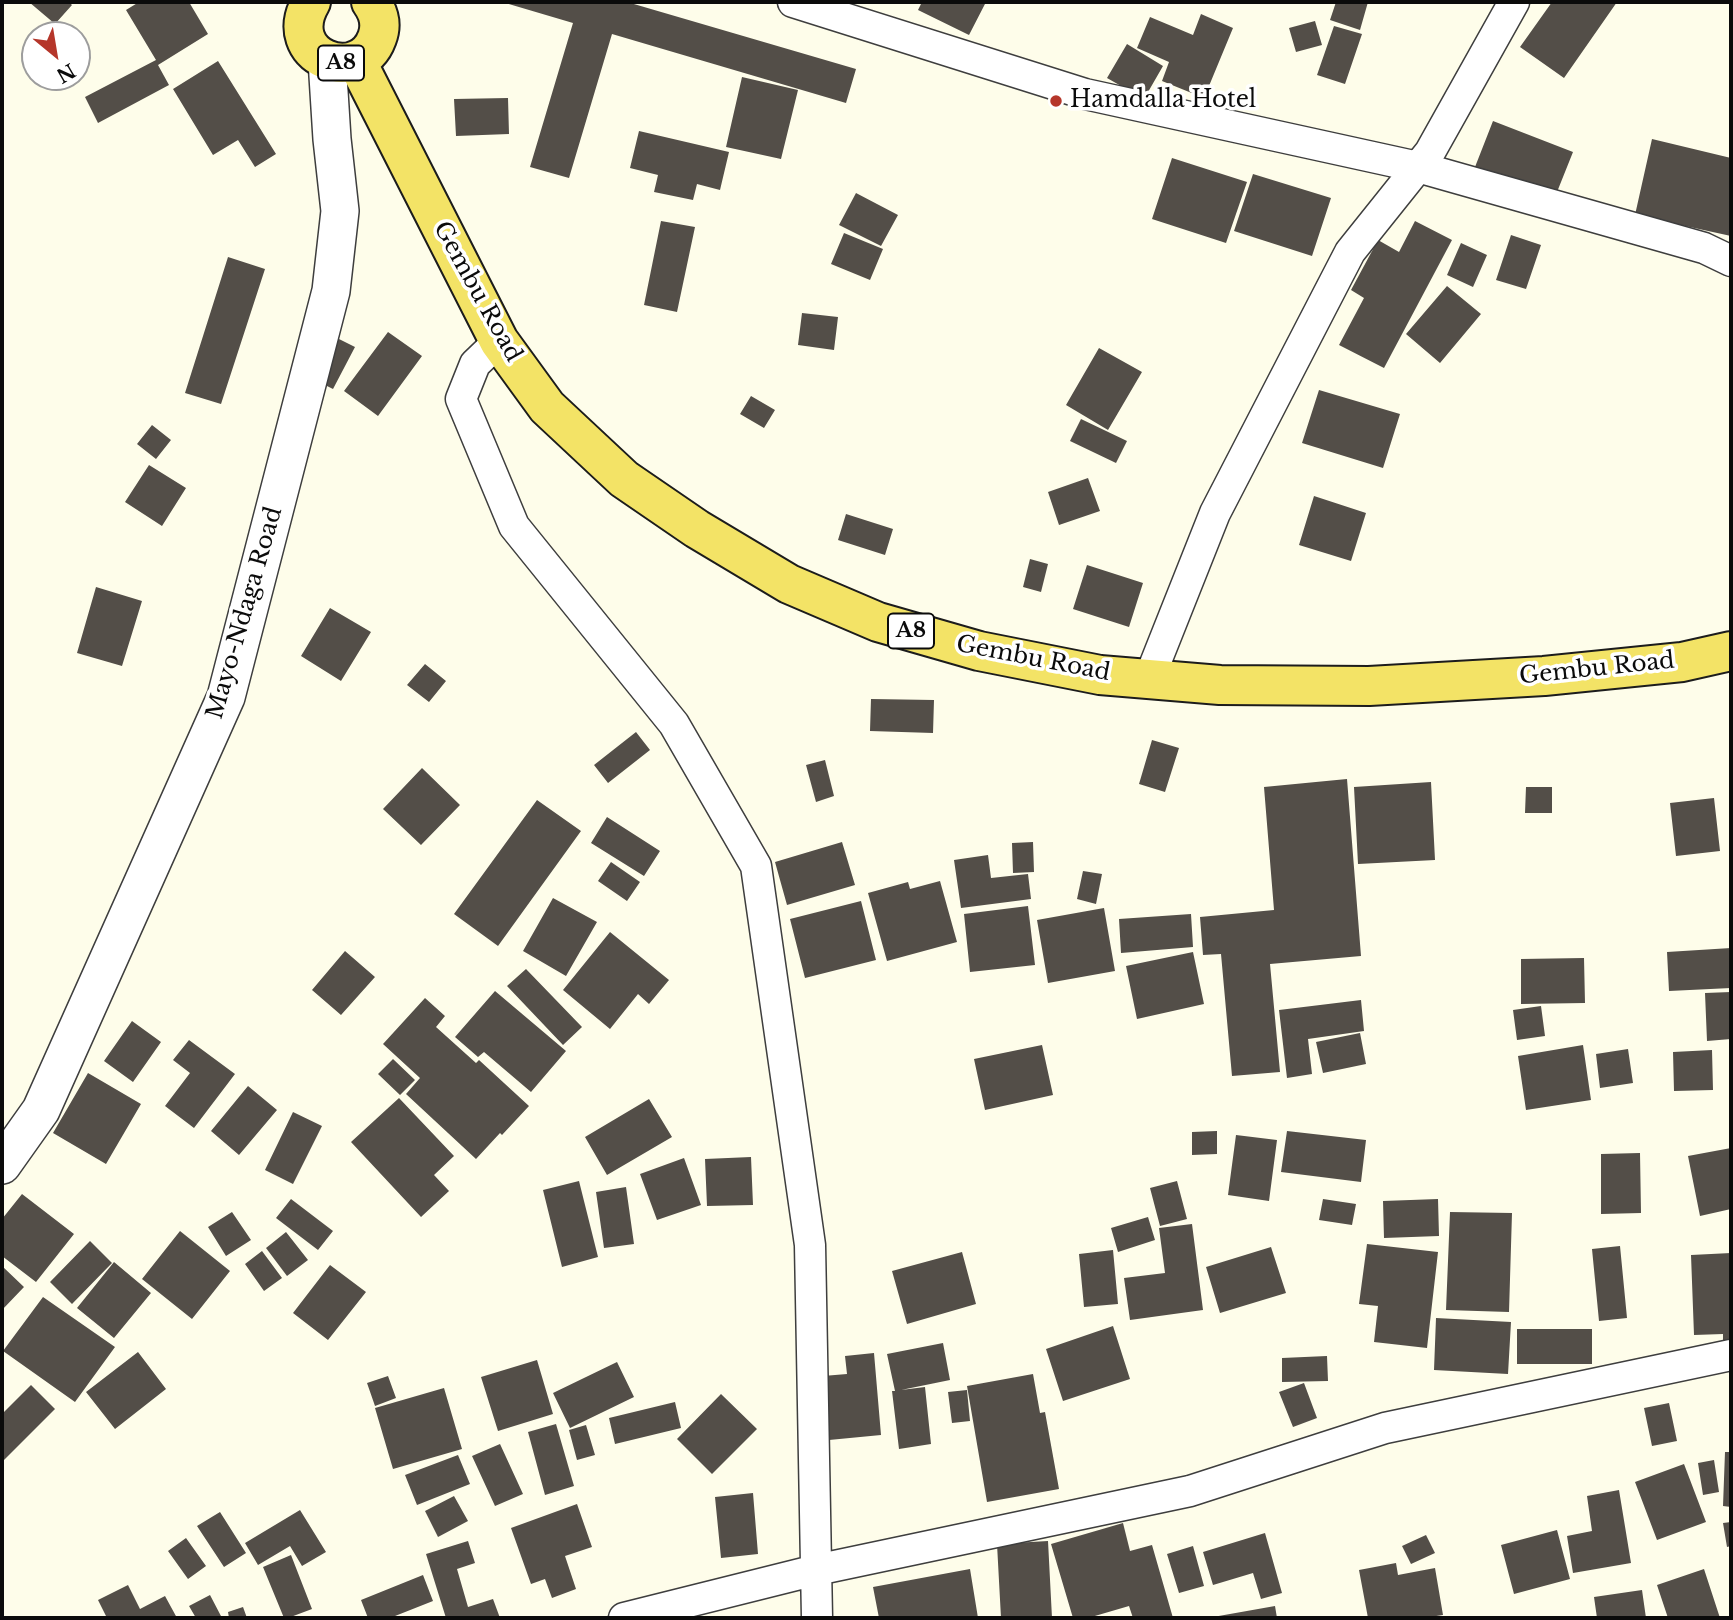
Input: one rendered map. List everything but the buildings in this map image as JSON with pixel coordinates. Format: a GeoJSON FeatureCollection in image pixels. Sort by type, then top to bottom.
{"type":"FeatureCollection","features":[{"type":"Feature","properties":{"kind":"main road","name":"Gembu Road"},"geometry":{"type":"LineString","coordinates":[[312,2],[305,12],[303,27],[306,41],[315,53],[342,60],[499,341],[547,407],[624,480],[697,529],[789,584],[878,622],[979,651],[1100,675],[1220,685],[1369,686],[1544,676],[1682,662],[1731,651]]}},
{"type":"Feature","properties":{"kind":"main road","name":"A8"},"geometry":{"type":"LineString","coordinates":[[342,60],[366,54],[374,44],[380,21],[371,2]]}},
{"type":"Feature","properties":{"kind":"street"},"geometry":{"type":"LineString","coordinates":[[793,2],[1085,94],[1418,167],[1704,248],[1731,261]]}},
{"type":"Feature","properties":{"kind":"street"},"geometry":{"type":"LineString","coordinates":[[1149,679],[1215,513],[1350,252],[1430,152],[1514,2]]}},
{"type":"Feature","properties":{"kind":"street","name":"Mayo-Ndaga Road"},"geometry":{"type":"LineString","coordinates":[[2,1166],[41,1110],[226,697],[331,291],[340,211],[332,139],[342,60]]}},
{"type":"Feature","properties":{"kind":"street"},"geometry":{"type":"LineString","coordinates":[[499,341],[475,364],[461,398],[514,526],[674,724],[756,866],[810,1245],[817,1618]]}},
{"type":"Feature","properties":{"kind":"street"},"geometry":{"type":"LineString","coordinates":[[624,1618],[816,1570],[1190,1491],[1385,1428],[1731,1356]]}},
{"type":"Feature","properties":{"kind":"place","name":"Hamdalla Hotel"},"geometry":{"type":"Point","coordinates":[1056,101]}}]}
